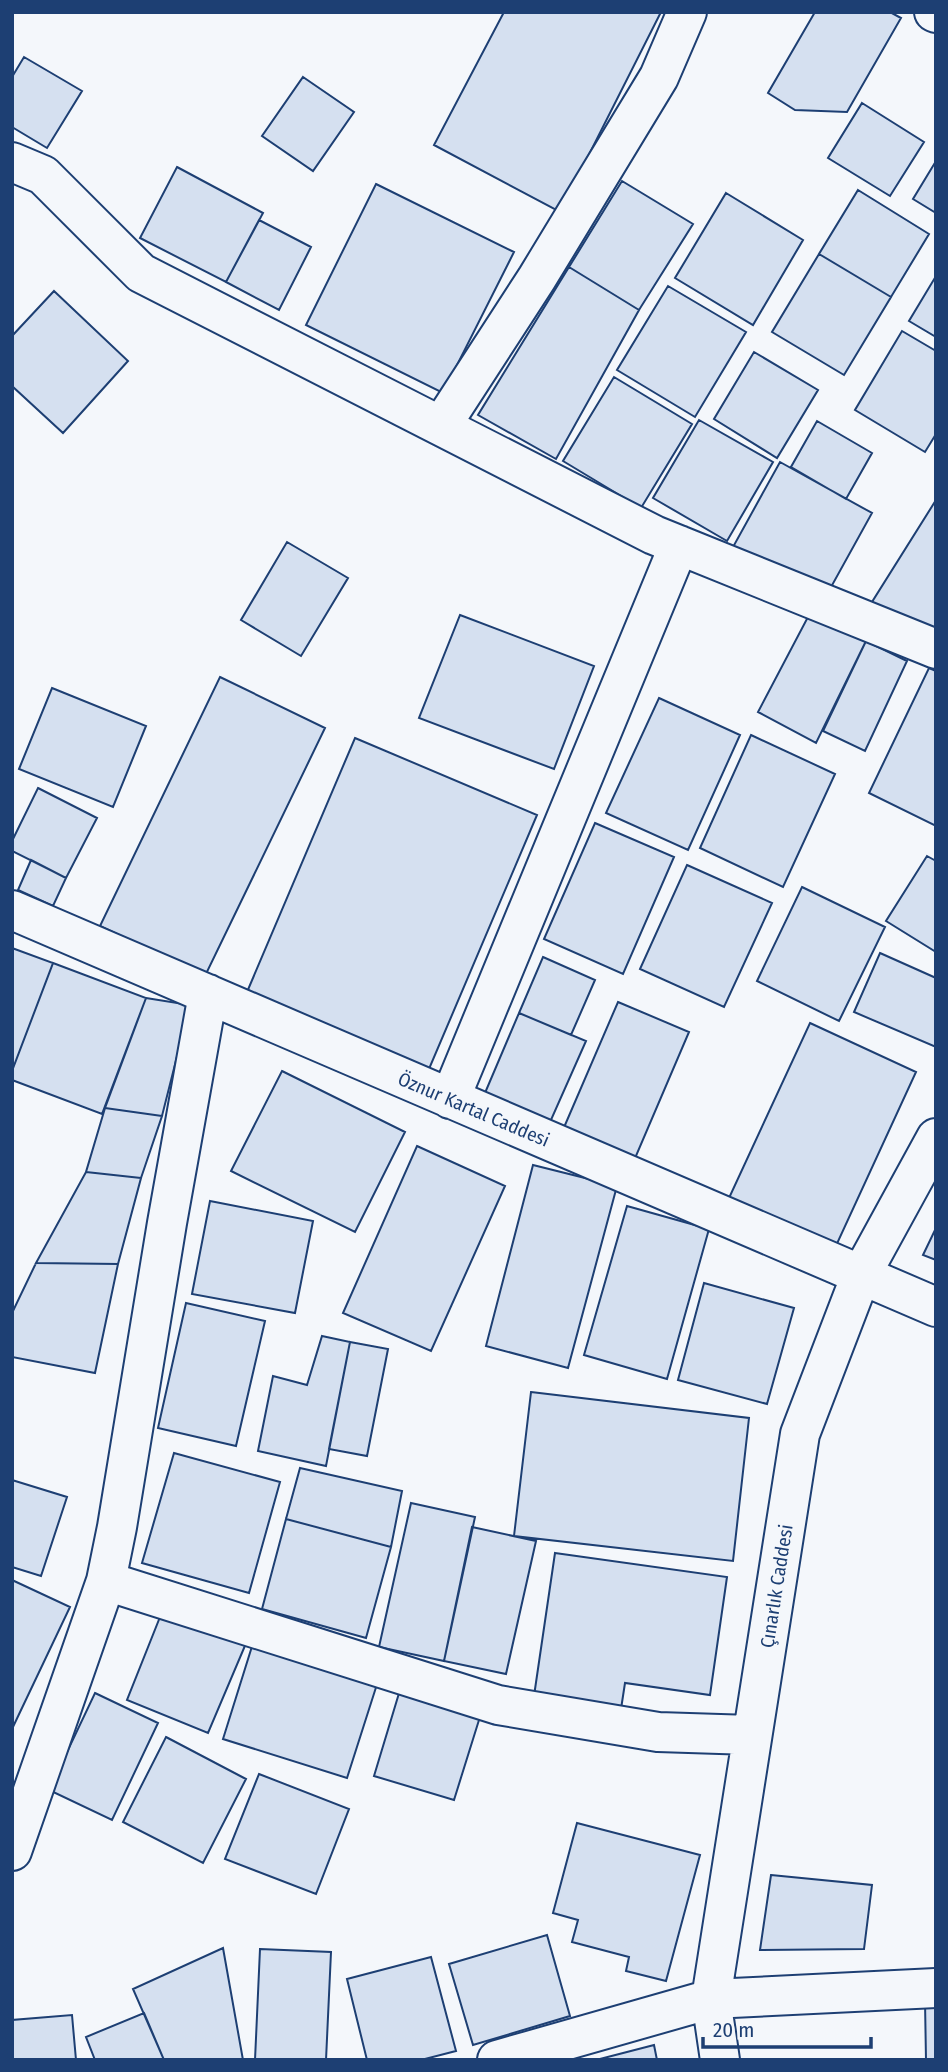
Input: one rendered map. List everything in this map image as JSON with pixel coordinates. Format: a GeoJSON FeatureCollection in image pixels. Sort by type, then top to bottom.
{"type":"FeatureCollection","features":[{"type":"Feature","properties":{"kind":"street"},"geometry":{"type":"LineString","coordinates":[[442,426],[537,278],[652,89],[687,12]]}},
{"type":"Feature","properties":{"kind":"street"},"geometry":{"type":"LineString","coordinates":[[12,162],[43,176],[141,274],[654,535],[936,649]]}},
{"type":"Feature","properties":{"kind":"street"},"geometry":{"type":"LineString","coordinates":[[450,1099],[679,545]]}},
{"type":"Feature","properties":{"kind":"street","name":"Öznur Kartal Caddesi"},"geometry":{"type":"LineString","coordinates":[[12,910],[936,1307]]}},
{"type":"Feature","properties":{"kind":"street"},"geometry":{"type":"LineString","coordinates":[[12,1851],[106,1581],[208,994]]}},
{"type":"Feature","properties":{"kind":"street","name":"Çınarlık Caddesi"},"geometry":{"type":"LineString","coordinates":[[720,2060],[711,1999],[800,1434],[861,1275],[936,1138]]}},
{"type":"Feature","properties":{"kind":"street"},"geometry":{"type":"LineString","coordinates":[[106,1581],[498,1705],[658,1732],[751,1735]]}},
{"type":"Feature","properties":{"kind":"street"},"geometry":{"type":"LineString","coordinates":[[497,2060],[711,1999],[936,1987]]}},
{"type":"Feature","properties":{"kind":"building"},"geometry":{"type":"Polygon","coordinates":[[[504,12],[661,12],[560,212],[434,145],[504,12]]]}},
{"type":"Feature","properties":{"kind":"building"},"geometry":{"type":"Polygon","coordinates":[[[815,12],[890,12],[901,18],[847,112],[795,110],[768,93],[815,12]]]}},
{"type":"Feature","properties":{"kind":"building"},"geometry":{"type":"Polygon","coordinates":[[[24,57],[82,91],[47,148],[12,127],[12,77],[24,57]]]}},
{"type":"Feature","properties":{"kind":"building"},"geometry":{"type":"Polygon","coordinates":[[[303,77],[354,112],[313,171],[262,136],[303,77]]]}},
{"type":"Feature","properties":{"kind":"building"},"geometry":{"type":"Polygon","coordinates":[[[862,103],[924,142],[890,196],[828,158],[862,103]]]}},
{"type":"Feature","properties":{"kind":"building"},"geometry":{"type":"Polygon","coordinates":[[[936,161],[936,213],[913,199],[936,161]]]}},
{"type":"Feature","properties":{"kind":"building"},"geometry":{"type":"Polygon","coordinates":[[[177,167],[263,213],[226,282],[140,238],[177,167]]]}},
{"type":"Feature","properties":{"kind":"building"},"geometry":{"type":"Polygon","coordinates":[[[622,181],[693,224],[639,310],[569,267],[622,181]]]}},
{"type":"Feature","properties":{"kind":"building"},"geometry":{"type":"Polygon","coordinates":[[[376,184],[514,252],[443,393],[306,325],[376,184]]]}},
{"type":"Feature","properties":{"kind":"building"},"geometry":{"type":"Polygon","coordinates":[[[858,190],[929,234],[891,297],[819,254],[858,190]]]}},
{"type":"Feature","properties":{"kind":"building"},"geometry":{"type":"Polygon","coordinates":[[[726,193],[803,240],[753,325],[675,278],[726,193]]]}},
{"type":"Feature","properties":{"kind":"building"},"geometry":{"type":"Polygon","coordinates":[[[259,220],[311,247],[279,310],[226,282],[259,220]]]}},
{"type":"Feature","properties":{"kind":"building"},"geometry":{"type":"Polygon","coordinates":[[[819,254],[891,297],[844,375],[772,332],[819,254]]]}},
{"type":"Feature","properties":{"kind":"building"},"geometry":{"type":"Polygon","coordinates":[[[569,267],[639,310],[556,459],[478,415],[569,267]]]}},
{"type":"Feature","properties":{"kind":"building"},"geometry":{"type":"Polygon","coordinates":[[[936,276],[936,337],[909,321],[936,276]]]}},
{"type":"Feature","properties":{"kind":"building"},"geometry":{"type":"Polygon","coordinates":[[[668,286],[746,332],[695,417],[617,370],[668,286]]]}},
{"type":"Feature","properties":{"kind":"building"},"geometry":{"type":"Polygon","coordinates":[[[54,291],[128,361],[63,433],[12,386],[12,336],[54,291]]]}},
{"type":"Feature","properties":{"kind":"building"},"geometry":{"type":"Polygon","coordinates":[[[902,331],[936,351],[936,434],[925,452],[855,410],[902,331]]]}},
{"type":"Feature","properties":{"kind":"building"},"geometry":{"type":"Polygon","coordinates":[[[754,352],[818,390],[777,458],[714,419],[754,352]]]}},
{"type":"Feature","properties":{"kind":"building"},"geometry":{"type":"Polygon","coordinates":[[[614,377],[692,424],[641,508],[563,461],[614,377]]]}},
{"type":"Feature","properties":{"kind":"building"},"geometry":{"type":"Polygon","coordinates":[[[699,420],[773,462],[727,541],[653,498],[699,420]]]}},
{"type":"Feature","properties":{"kind":"building"},"geometry":{"type":"Polygon","coordinates":[[[817,421],[872,453],[846,499],[791,467],[817,421]]]}},
{"type":"Feature","properties":{"kind":"building"},"geometry":{"type":"Polygon","coordinates":[[[780,462],[872,513],[825,598],[733,547],[780,462]]]}},
{"type":"Feature","properties":{"kind":"building"},"geometry":{"type":"Polygon","coordinates":[[[936,500],[936,640],[872,602],[936,500]]]}},
{"type":"Feature","properties":{"kind":"building"},"geometry":{"type":"Polygon","coordinates":[[[287,542],[348,578],[301,656],[241,620],[287,542]]]}},
{"type":"Feature","properties":{"kind":"building"},"geometry":{"type":"Polygon","coordinates":[[[460,615],[594,666],[554,769],[419,718],[460,615]]]}},
{"type":"Feature","properties":{"kind":"building"},"geometry":{"type":"Polygon","coordinates":[[[809,615],[866,641],[816,743],[758,712],[809,615]]]}},
{"type":"Feature","properties":{"kind":"building"},"geometry":{"type":"Polygon","coordinates":[[[866,641],[907,661],[865,751],[823,731],[866,641]]]}},
{"type":"Feature","properties":{"kind":"building"},"geometry":{"type":"Polygon","coordinates":[[[929,668],[936,671],[936,826],[869,793],[929,668]]]}},
{"type":"Feature","properties":{"kind":"building"},"geometry":{"type":"Polygon","coordinates":[[[220,677],[325,728],[205,976],[100,926],[220,677]]]}},
{"type":"Feature","properties":{"kind":"building"},"geometry":{"type":"Polygon","coordinates":[[[52,688],[146,726],[113,807],[19,769],[52,688]]]}},
{"type":"Feature","properties":{"kind":"building"},"geometry":{"type":"Polygon","coordinates":[[[659,698],[740,735],[688,850],[606,813],[659,698]]]}},
{"type":"Feature","properties":{"kind":"building"},"geometry":{"type":"Polygon","coordinates":[[[751,735],[835,774],[783,887],[700,848],[751,735]]]}},
{"type":"Feature","properties":{"kind":"building"},"geometry":{"type":"Polygon","coordinates":[[[355,738],[537,815],[429,1069],[247,992],[355,738]]]}},
{"type":"Feature","properties":{"kind":"building"},"geometry":{"type":"Polygon","coordinates":[[[38,788],[97,818],[66,878],[12,851],[12,841],[38,788]]]}},
{"type":"Feature","properties":{"kind":"building"},"geometry":{"type":"Polygon","coordinates":[[[595,823],[674,857],[623,974],[544,939],[595,823]]]}},
{"type":"Feature","properties":{"kind":"building"},"geometry":{"type":"Polygon","coordinates":[[[927,856],[936,861],[936,952],[886,921],[927,856]]]}},
{"type":"Feature","properties":{"kind":"building"},"geometry":{"type":"Polygon","coordinates":[[[31,860],[66,878],[53,906],[18,890],[31,860]]]}},
{"type":"Feature","properties":{"kind":"building"},"geometry":{"type":"Polygon","coordinates":[[[687,865],[772,903],[724,1007],[640,969],[687,865]]]}},
{"type":"Feature","properties":{"kind":"building"},"geometry":{"type":"Polygon","coordinates":[[[802,887],[885,927],[839,1021],[757,981],[802,887]]]}},
{"type":"Feature","properties":{"kind":"building"},"geometry":{"type":"Polygon","coordinates":[[[12,948],[53,963],[12,1071],[12,948]]]}},
{"type":"Feature","properties":{"kind":"building"},"geometry":{"type":"Polygon","coordinates":[[[880,953],[936,978],[936,1047],[854,1012],[880,953]]]}},
{"type":"Feature","properties":{"kind":"building"},"geometry":{"type":"Polygon","coordinates":[[[543,957],[595,980],[571,1035],[519,1013],[543,957]]]}},
{"type":"Feature","properties":{"kind":"building"},"geometry":{"type":"Polygon","coordinates":[[[53,963],[146,998],[102,1114],[12,1080],[12,1071],[53,963]]]}},
{"type":"Feature","properties":{"kind":"building"},"geometry":{"type":"Polygon","coordinates":[[[146,998],[190,1005],[162,1116],[105,1108],[146,998]]]}},
{"type":"Feature","properties":{"kind":"building"},"geometry":{"type":"Polygon","coordinates":[[[618,1002],[689,1032],[633,1163],[562,1132],[618,1002]]]}},
{"type":"Feature","properties":{"kind":"building"},"geometry":{"type":"Polygon","coordinates":[[[519,1013],[586,1041],[547,1129],[482,1100],[519,1013]]]}},
{"type":"Feature","properties":{"kind":"building"},"geometry":{"type":"Polygon","coordinates":[[[810,1023],[916,1072],[835,1248],[729,1198],[810,1023]]]}},
{"type":"Feature","properties":{"kind":"building"},"geometry":{"type":"Polygon","coordinates":[[[282,1071],[405,1132],[355,1232],[231,1171],[282,1071]]]}},
{"type":"Feature","properties":{"kind":"building"},"geometry":{"type":"Polygon","coordinates":[[[105,1108],[162,1116],[141,1178],[86,1172],[105,1108]]]}},
{"type":"Feature","properties":{"kind":"building"},"geometry":{"type":"Polygon","coordinates":[[[417,1146],[505,1186],[431,1351],[343,1313],[417,1146]]]}},
{"type":"Feature","properties":{"kind":"building"},"geometry":{"type":"Polygon","coordinates":[[[533,1165],[617,1186],[568,1368],[486,1346],[533,1165]]]}},
{"type":"Feature","properties":{"kind":"building"},"geometry":{"type":"Polygon","coordinates":[[[86,1172],[141,1178],[118,1264],[36,1263],[86,1172]]]}},
{"type":"Feature","properties":{"kind":"building"},"geometry":{"type":"Polygon","coordinates":[[[210,1201],[313,1221],[295,1313],[192,1294],[210,1201]]]}},
{"type":"Feature","properties":{"kind":"building"},"geometry":{"type":"Polygon","coordinates":[[[627,1206],[709,1229],[667,1379],[584,1355],[627,1206]]]}},
{"type":"Feature","properties":{"kind":"building"},"geometry":{"type":"Polygon","coordinates":[[[936,1228],[936,1260],[923,1255],[936,1228]]]}},
{"type":"Feature","properties":{"kind":"building"},"geometry":{"type":"Polygon","coordinates":[[[36,1263],[118,1264],[95,1373],[12,1357],[12,1313],[36,1263]]]}},
{"type":"Feature","properties":{"kind":"building"},"geometry":{"type":"Polygon","coordinates":[[[704,1283],[794,1308],[767,1404],[678,1380],[704,1283]]]}},
{"type":"Feature","properties":{"kind":"building"},"geometry":{"type":"Polygon","coordinates":[[[186,1303],[265,1321],[236,1446],[158,1428],[186,1303]]]}},
{"type":"Feature","properties":{"kind":"building"},"geometry":{"type":"Polygon","coordinates":[[[322,1336],[350,1342],[326,1466],[258,1451],[273,1376],[307,1385],[322,1336]]]}},
{"type":"Feature","properties":{"kind":"building"},"geometry":{"type":"Polygon","coordinates":[[[350,1342],[388,1349],[367,1456],[329,1449],[350,1342]]]}},
{"type":"Feature","properties":{"kind":"building"},"geometry":{"type":"Polygon","coordinates":[[[531,1392],[749,1418],[733,1561],[514,1536],[531,1392]]]}},
{"type":"Feature","properties":{"kind":"building"},"geometry":{"type":"Polygon","coordinates":[[[174,1453],[280,1482],[249,1593],[142,1563],[174,1453]]]}},
{"type":"Feature","properties":{"kind":"building"},"geometry":{"type":"Polygon","coordinates":[[[300,1468],[402,1491],[391,1547],[286,1519],[300,1468]]]}},
{"type":"Feature","properties":{"kind":"building"},"geometry":{"type":"Polygon","coordinates":[[[12,1480],[67,1497],[41,1576],[12,1567],[12,1480]]]}},
{"type":"Feature","properties":{"kind":"building"},"geometry":{"type":"Polygon","coordinates":[[[411,1503],[475,1517],[444,1661],[379,1647],[411,1503]]]}},
{"type":"Feature","properties":{"kind":"building"},"geometry":{"type":"Polygon","coordinates":[[[286,1519],[391,1547],[366,1638],[262,1609],[286,1519]]]}},
{"type":"Feature","properties":{"kind":"building"},"geometry":{"type":"Polygon","coordinates":[[[472,1527],[536,1541],[506,1674],[444,1661],[472,1527]]]}},
{"type":"Feature","properties":{"kind":"building"},"geometry":{"type":"Polygon","coordinates":[[[555,1553],[727,1577],[710,1695],[625,1683],[621,1709],[534,1696],[555,1553]]]}},
{"type":"Feature","properties":{"kind":"building"},"geometry":{"type":"Polygon","coordinates":[[[12,1580],[70,1607],[12,1729],[12,1580]]]}},
{"type":"Feature","properties":{"kind":"building"},"geometry":{"type":"Polygon","coordinates":[[[164,1607],[247,1641],[208,1733],[127,1700],[164,1607]]]}},
{"type":"Feature","properties":{"kind":"building"},"geometry":{"type":"Polygon","coordinates":[[[254,1640],[379,1678],[347,1778],[223,1739],[254,1640]]]}},
{"type":"Feature","properties":{"kind":"building"},"geometry":{"type":"Polygon","coordinates":[[[403,1680],[484,1704],[454,1800],[374,1776],[403,1680]]]}},
{"type":"Feature","properties":{"kind":"building"},"geometry":{"type":"Polygon","coordinates":[[[95,1693],[158,1723],[112,1820],[49,1790],[95,1693]]]}},
{"type":"Feature","properties":{"kind":"building"},"geometry":{"type":"Polygon","coordinates":[[[166,1737],[246,1779],[203,1863],[123,1822],[166,1737]]]}},
{"type":"Feature","properties":{"kind":"building"},"geometry":{"type":"Polygon","coordinates":[[[259,1774],[349,1809],[316,1894],[225,1859],[259,1774]]]}},
{"type":"Feature","properties":{"kind":"building"},"geometry":{"type":"Polygon","coordinates":[[[577,1823],[700,1855],[666,1981],[626,1971],[629,1957],[572,1942],[578,1920],[553,1913],[577,1823]]]}},
{"type":"Feature","properties":{"kind":"building"},"geometry":{"type":"Polygon","coordinates":[[[771,1875],[872,1885],[864,1949],[760,1950],[771,1875]]]}},
{"type":"Feature","properties":{"kind":"building"},"geometry":{"type":"Polygon","coordinates":[[[547,1935],[570,2016],[473,2045],[449,1964],[547,1935]]]}},
{"type":"Feature","properties":{"kind":"building"},"geometry":{"type":"Polygon","coordinates":[[[223,1948],[243,2060],[164,2060],[133,1989],[223,1948]]]}},
{"type":"Feature","properties":{"kind":"building"},"geometry":{"type":"Polygon","coordinates":[[[260,1949],[331,1952],[326,2060],[255,2060],[260,1949]]]}},
{"type":"Feature","properties":{"kind":"building"},"geometry":{"type":"Polygon","coordinates":[[[431,1957],[456,2051],[421,2060],[367,2060],[347,1979],[431,1957]]]}},
{"type":"Feature","properties":{"kind":"building"},"geometry":{"type":"Polygon","coordinates":[[[936,2000],[936,2060],[926,2060],[925,2001],[936,2000]]]}},
{"type":"Feature","properties":{"kind":"building"},"geometry":{"type":"Polygon","coordinates":[[[144,2013],[164,2060],[95,2060],[86,2037],[144,2013]]]}},
{"type":"Feature","properties":{"kind":"building"},"geometry":{"type":"Polygon","coordinates":[[[72,2015],[76,2060],[12,2060],[12,2020],[72,2015]]]}},
{"type":"Feature","properties":{"kind":"building"},"geometry":{"type":"Polygon","coordinates":[[[654,2045],[657,2060],[596,2060],[654,2045]]]}}]}
